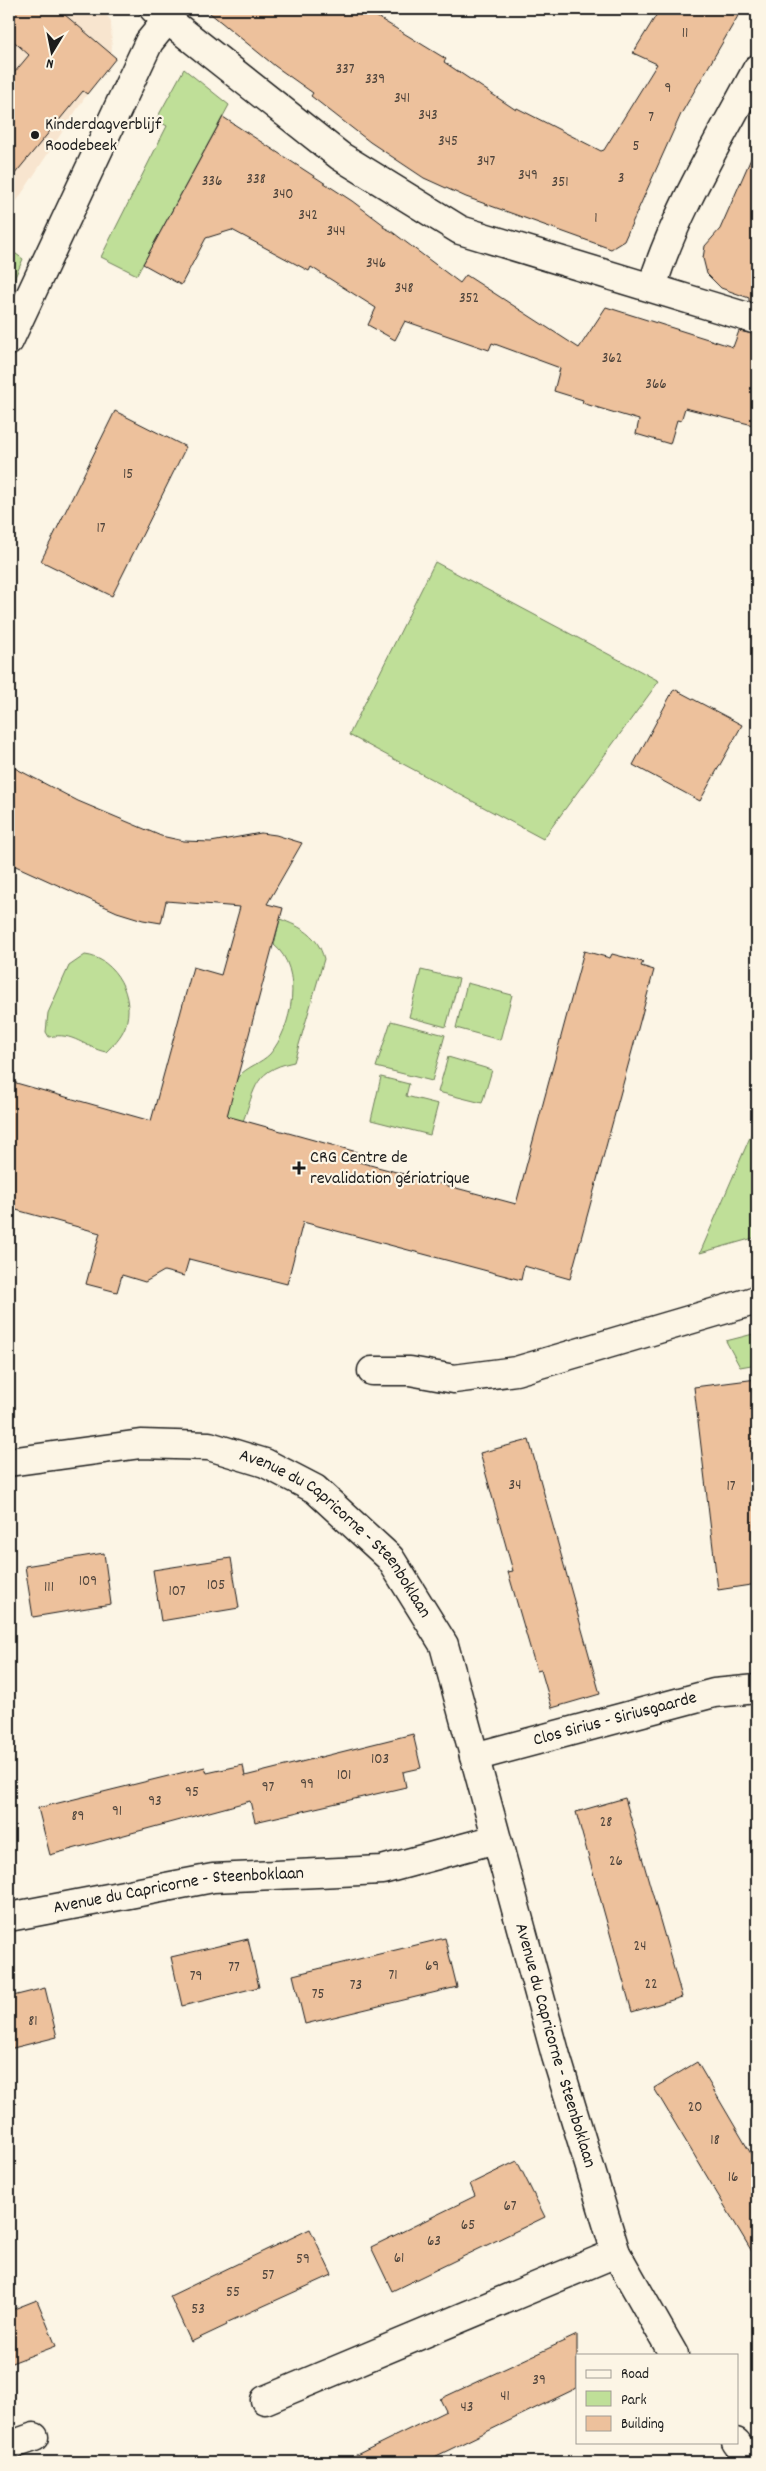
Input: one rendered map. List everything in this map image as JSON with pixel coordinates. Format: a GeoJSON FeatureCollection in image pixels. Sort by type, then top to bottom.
{"type":"FeatureCollection","features":[{"type":"Feature","properties":{"kind":"street"},"geometry":{"type":"LineString","coordinates":[[9,341],[149,42],[160,14],[340,156],[460,230],[757,320]]}},
{"type":"Feature","properties":{"kind":"street"},"geometry":{"type":"LineString","coordinates":[[652,288],[660,258],[705,166],[757,69]]}},
{"type":"Feature","properties":{"kind":"street"},"geometry":{"type":"LineString","coordinates":[[372,1371],[410,1371],[454,1379],[516,1371],[757,1300]]}},
{"type":"Feature","properties":{"kind":"street","name":"Avenue du Capricorne - Steenboklaan"},"geometry":{"type":"LineString","coordinates":[[9,1462],[141,1444],[209,1446],[265,1463],[315,1488],[390,1558],[444,1645],[556,2056],[616,2253],[673,2354]]}},
{"type":"Feature","properties":{"kind":"street","name":"Clos Sirius - Siriusgaarde"},"geometry":{"type":"LineString","coordinates":[[474,1757],[714,1693],[757,1690]]}},
{"type":"Feature","properties":{"kind":"street","name":"Avenue du Capricorne - Steenboklaan"},"geometry":{"type":"LineString","coordinates":[[9,1917],[213,1878],[382,1870],[496,1839]]}},
{"type":"Feature","properties":{"kind":"street"},"geometry":{"type":"LineString","coordinates":[[265,2400],[616,2253]]}},
{"type":"Feature","properties":{"kind":"street"},"geometry":{"type":"LineString","coordinates":[[9,2446],[34,2437]]}},
{"type":"Feature","properties":{"kind":"street"},"geometry":{"type":"LineString","coordinates":[[738,2444],[751,2462]]}},
{"type":"Feature","properties":{"kind":"shaded area","name":"Kinderdagverblijf Roodebeek"},"geometry":{"type":"Polygon","coordinates":[[[9,9],[102,9],[111,21],[112,56],[9,213],[9,9]]]}},
{"type":"Feature","properties":{"kind":"green space"},"geometry":{"type":"Polygon","coordinates":[[[184,69],[229,105],[137,275],[101,257],[167,126],[156,120],[184,69]]]}},
{"type":"Feature","properties":{"kind":"green space"},"geometry":{"type":"Polygon","coordinates":[[[9,249],[23,259],[9,291],[9,249]]]}},
{"type":"Feature","properties":{"kind":"green space"},"geometry":{"type":"Polygon","coordinates":[[[435,562],[659,681],[543,839],[349,735],[435,562]]]}},
{"type":"Feature","properties":{"kind":"green space"},"geometry":{"type":"Polygon","coordinates":[[[280,919],[308,933],[318,944],[324,959],[294,1062],[279,1066],[261,1078],[252,1095],[240,1128],[225,1124],[237,1080],[242,1073],[270,1054],[278,1043],[289,1014],[292,999],[292,983],[289,968],[283,956],[274,945],[280,919]]]}},
{"type":"Feature","properties":{"kind":"green space"},"geometry":{"type":"Polygon","coordinates":[[[85,955],[106,963],[114,971],[121,981],[128,1004],[128,1016],[125,1027],[106,1052],[65,1036],[49,1037],[46,1032],[48,1013],[69,966],[85,955]]]}},
{"type":"Feature","properties":{"kind":"green space"},"geometry":{"type":"Polygon","coordinates":[[[421,970],[459,979],[446,1027],[409,1017],[421,970]]]}},
{"type":"Feature","properties":{"kind":"green space"},"geometry":{"type":"Polygon","coordinates":[[[467,983],[512,995],[500,1040],[456,1028],[467,983]]]}},
{"type":"Feature","properties":{"kind":"green space"},"geometry":{"type":"Polygon","coordinates":[[[391,1021],[445,1035],[432,1081],[376,1067],[391,1021]]]}},
{"type":"Feature","properties":{"kind":"green space"},"geometry":{"type":"Polygon","coordinates":[[[448,1057],[492,1070],[482,1103],[438,1092],[448,1057]]]}},
{"type":"Feature","properties":{"kind":"green space"},"geometry":{"type":"Polygon","coordinates":[[[381,1077],[409,1084],[406,1096],[438,1104],[430,1135],[371,1120],[381,1077]]]}},
{"type":"Feature","properties":{"kind":"green space"},"geometry":{"type":"Polygon","coordinates":[[[757,1121],[757,1237],[700,1253],[757,1121]]]}},
{"type":"Feature","properties":{"kind":"green space"},"geometry":{"type":"Polygon","coordinates":[[[757,1333],[757,1364],[740,1367],[726,1341],[757,1333]]]}},
{"type":"Feature","properties":{"kind":"building","name":"Kinderdagverblijf Roodebeek"},"geometry":{"type":"Polygon","coordinates":[[[9,9],[58,9],[116,58],[87,94],[83,91],[9,181],[9,79],[29,55],[9,37],[9,9]]]}},
{"type":"Feature","properties":{"kind":"building"},"geometry":{"type":"Polygon","coordinates":[[[205,9],[364,9],[446,59],[444,62],[516,110],[517,108],[601,151],[604,150],[657,64],[633,53],[660,9],[742,9],[681,114],[624,241],[611,249],[466,197],[424,178],[370,142],[311,96],[313,93],[275,66],[205,9]]]}},
{"type":"Feature","properties":{"kind":"building"},"geometry":{"type":"Polygon","coordinates":[[[223,117],[352,201],[384,225],[383,227],[460,283],[466,275],[579,348],[606,307],[733,347],[739,331],[757,335],[757,426],[685,408],[681,421],[677,420],[670,444],[636,434],[639,420],[582,403],[583,400],[554,391],[560,368],[492,343],[489,350],[405,321],[395,340],[368,325],[376,308],[311,267],[309,271],[232,230],[206,238],[181,285],[143,264],[223,117]]]}},
{"type":"Feature","properties":{"kind":"building"},"geometry":{"type":"Polygon","coordinates":[[[757,145],[757,304],[749,301],[749,298],[721,288],[707,274],[703,258],[705,246],[720,229],[757,145]]]}},
{"type":"Feature","properties":{"kind":"building"},"geometry":{"type":"Polygon","coordinates":[[[115,411],[186,447],[112,596],[41,561],[115,411]]]}},
{"type":"Feature","properties":{"kind":"building"},"geometry":{"type":"Polygon","coordinates":[[[674,689],[742,725],[700,801],[633,765],[674,689]]]}},
{"type":"Feature","properties":{"kind":"building"},"geometry":{"type":"Polygon","coordinates":[[[9,765],[78,801],[161,836],[184,841],[211,842],[261,833],[276,835],[302,843],[267,904],[283,908],[227,1116],[357,1152],[355,1161],[516,1204],[584,951],[610,958],[612,954],[643,962],[641,966],[654,970],[570,1279],[524,1266],[521,1280],[303,1222],[287,1284],[189,1259],[184,1276],[164,1271],[145,1282],[122,1275],[117,1292],[86,1284],[100,1233],[9,1208],[9,1081],[151,1121],[193,967],[221,975],[240,907],[166,901],[161,923],[143,920],[117,912],[9,863],[9,765]]]}},
{"type":"Feature","properties":{"kind":"building"},"geometry":{"type":"Polygon","coordinates":[[[757,1379],[757,1584],[718,1590],[694,1387],[757,1379]]]}},
{"type":"Feature","properties":{"kind":"building"},"geometry":{"type":"Polygon","coordinates":[[[529,1440],[600,1694],[552,1708],[541,1670],[537,1671],[508,1572],[513,1571],[480,1453],[529,1440]]]}},
{"type":"Feature","properties":{"kind":"building"},"geometry":{"type":"Polygon","coordinates":[[[104,1553],[111,1604],[33,1617],[25,1566],[104,1553]]]}},
{"type":"Feature","properties":{"kind":"building"},"geometry":{"type":"Polygon","coordinates":[[[231,1558],[239,1608],[161,1621],[153,1570],[231,1558]]]}},
{"type":"Feature","properties":{"kind":"building"},"geometry":{"type":"Polygon","coordinates":[[[413,1734],[421,1768],[403,1772],[406,1787],[255,1822],[250,1801],[50,1855],[38,1808],[205,1767],[207,1773],[243,1765],[245,1776],[413,1734]]]}},
{"type":"Feature","properties":{"kind":"building"},"geometry":{"type":"Polygon","coordinates":[[[625,1798],[682,1997],[632,2012],[576,1812],[625,1798]]]}},
{"type":"Feature","properties":{"kind":"building"},"geometry":{"type":"Polygon","coordinates":[[[445,1938],[457,1987],[305,2024],[293,1975],[445,1938]]]}},
{"type":"Feature","properties":{"kind":"building"},"geometry":{"type":"Polygon","coordinates":[[[248,1939],[259,1987],[182,2006],[171,1957],[248,1939]]]}},
{"type":"Feature","properties":{"kind":"building"},"geometry":{"type":"Polygon","coordinates":[[[45,1988],[57,2037],[9,2049],[9,1997],[45,1988]]]}},
{"type":"Feature","properties":{"kind":"building"},"geometry":{"type":"Polygon","coordinates":[[[697,2062],[757,2164],[757,2260],[654,2088],[697,2062]]]}},
{"type":"Feature","properties":{"kind":"building"},"geometry":{"type":"Polygon","coordinates":[[[517,2161],[545,2217],[392,2291],[371,2247],[475,2196],[470,2184],[517,2161]]]}},
{"type":"Feature","properties":{"kind":"building"},"geometry":{"type":"Polygon","coordinates":[[[310,2229],[332,2275],[226,2323],[227,2325],[191,2342],[170,2296],[310,2229]]]}},
{"type":"Feature","properties":{"kind":"building"},"geometry":{"type":"Polygon","coordinates":[[[37,2300],[56,2346],[9,2364],[9,2311],[37,2300]]]}},
{"type":"Feature","properties":{"kind":"building"},"geometry":{"type":"Polygon","coordinates":[[[577,2335],[576,2388],[424,2462],[342,2462],[446,2411],[440,2399],[577,2335]]]}},
{"type":"Feature","properties":{"kind":"place","name":"Kinderdagverblijf Roodebeek"},"geometry":{"type":"Point","coordinates":[35,135]}},
{"type":"Feature","properties":{"kind":"place","name":"CRG Centre de revalidation gériatrique"},"geometry":{"type":"Point","coordinates":[299,1168]}}]}
